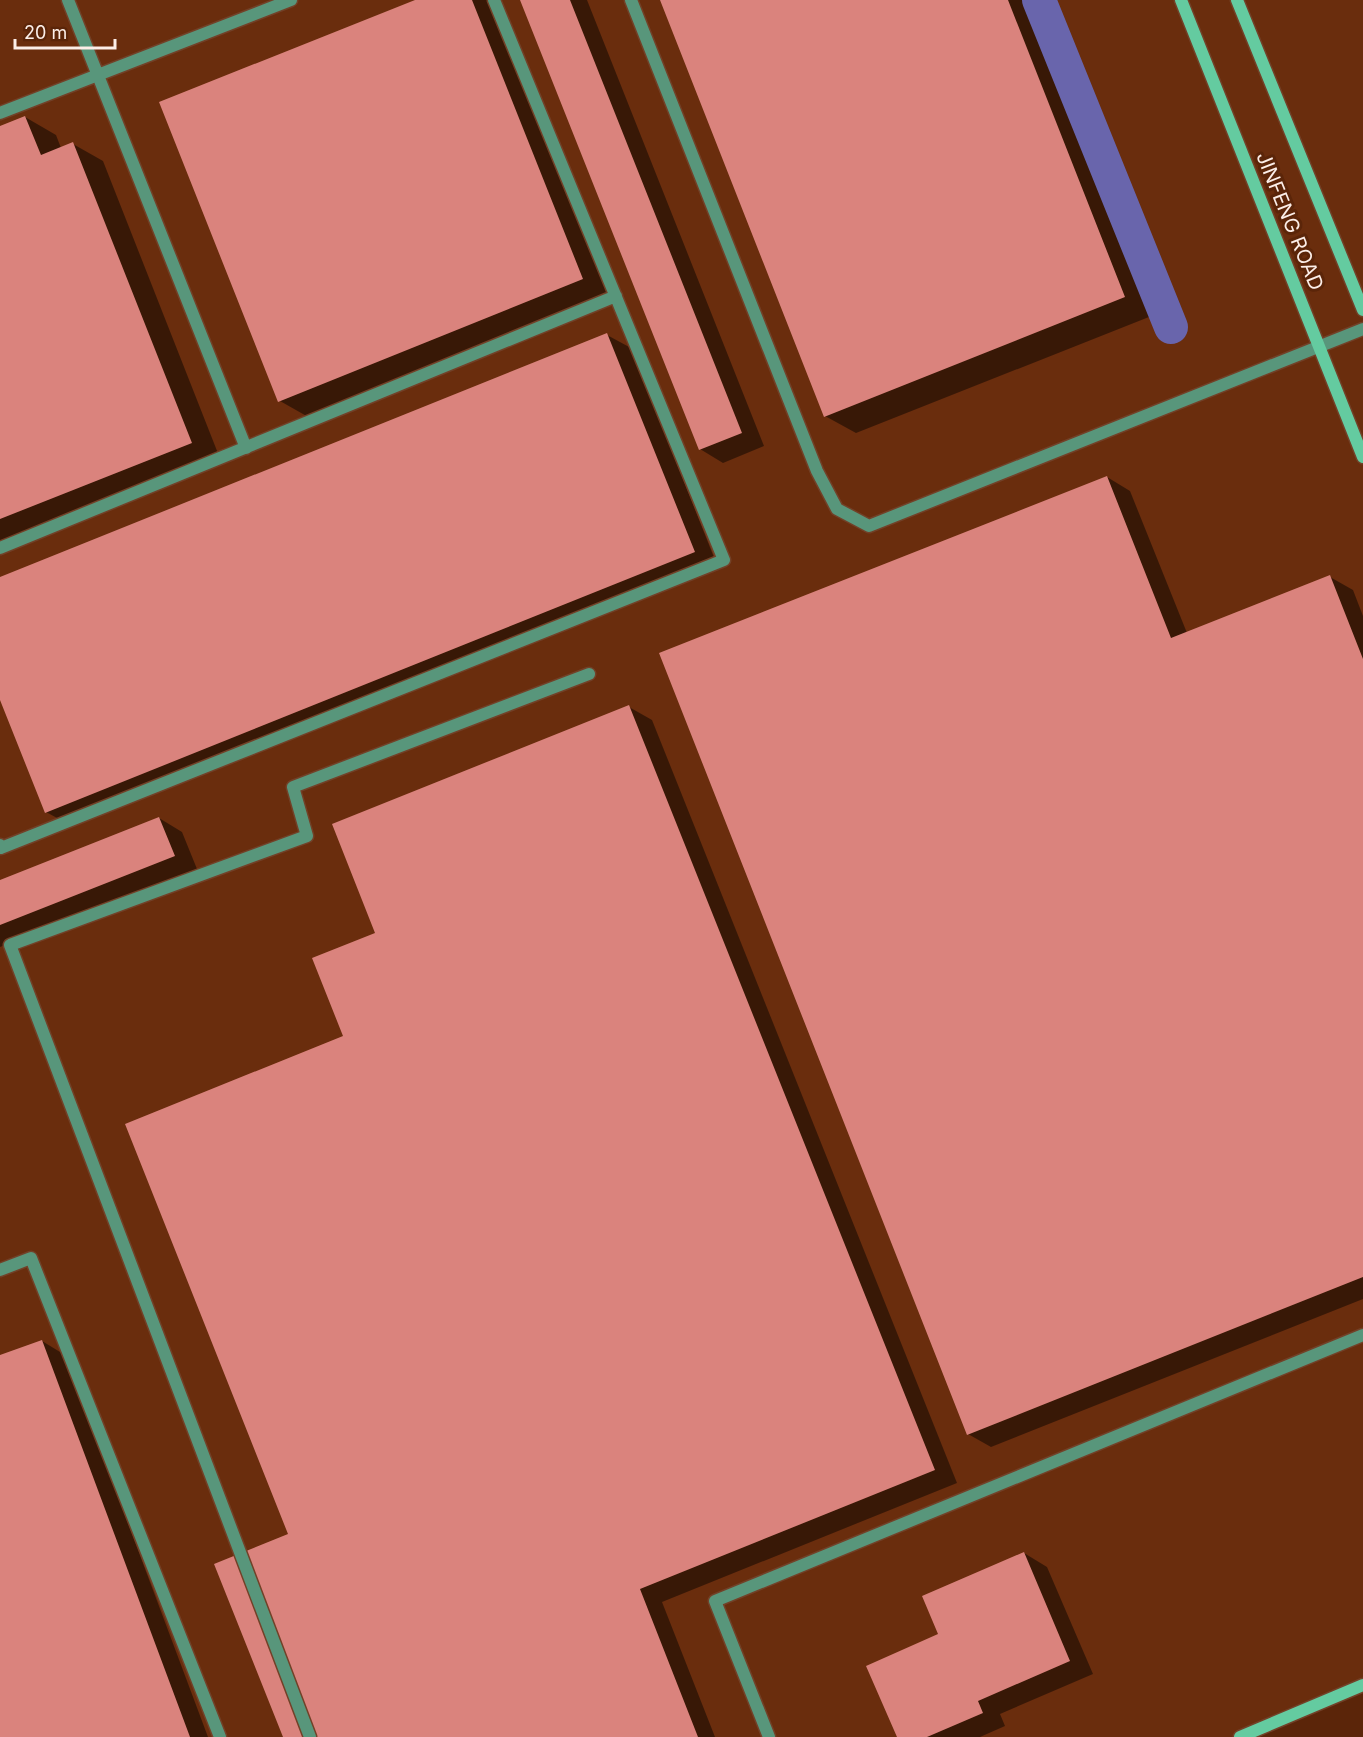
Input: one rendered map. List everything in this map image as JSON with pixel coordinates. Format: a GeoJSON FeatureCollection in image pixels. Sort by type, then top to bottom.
{"type":"FeatureCollection","features":[{"type":"Feature","properties":{"kind":"street","name":"JINFENG ROAD"},"geometry":{"type":"LineString","coordinates":[[1181,0],[1363,457]]}},
{"type":"Feature","properties":{"kind":"street","name":"JINFENG ROAD"},"geometry":{"type":"LineString","coordinates":[[1237,0],[1363,310]]}},
{"type":"Feature","properties":{"kind":"street"},"geometry":{"type":"LineString","coordinates":[[1240,1737],[1363,1685]]}},
{"type":"Feature","properties":{"kind":"lane"},"geometry":{"type":"LineString","coordinates":[[68,0],[246,448]]}},
{"type":"Feature","properties":{"kind":"lane"},"geometry":{"type":"LineString","coordinates":[[0,113],[291,0]]}},
{"type":"Feature","properties":{"kind":"lane"},"geometry":{"type":"LineString","coordinates":[[0,845],[1,848],[724,560],[494,0]]}},
{"type":"Feature","properties":{"kind":"lane"},"geometry":{"type":"LineString","coordinates":[[631,0],[817,471],[837,509],[869,526],[1363,329]]}},
{"type":"Feature","properties":{"kind":"lane"},"geometry":{"type":"LineString","coordinates":[[0,548],[616,296]]}},
{"type":"Feature","properties":{"kind":"lane"},"geometry":{"type":"LineString","coordinates":[[310,1737],[10,945],[307,837],[293,787],[590,674]]}},
{"type":"Feature","properties":{"kind":"lane"},"geometry":{"type":"LineString","coordinates":[[0,1270],[31,1258],[220,1737]]}},
{"type":"Feature","properties":{"kind":"lane"},"geometry":{"type":"LineString","coordinates":[[769,1737],[715,1601],[1363,1335]]}},
{"type":"Feature","properties":{"kind":"shaded area"},"geometry":{"type":"Polygon","coordinates":[[[0,0],[1363,0],[1363,1688],[1247,1737],[0,1737],[0,0]]]}},
{"type":"Feature","properties":{"kind":"building"},"geometry":{"type":"Polygon","coordinates":[[[415,0],[472,0],[583,279],[278,402],[159,102],[415,0]]]}},
{"type":"Feature","properties":{"kind":"building"},"geometry":{"type":"Polygon","coordinates":[[[520,0],[570,0],[742,433],[699,450],[520,0]]]}},
{"type":"Feature","properties":{"kind":"building"},"geometry":{"type":"Polygon","coordinates":[[[660,0],[1008,0],[1125,297],[824,417],[660,0]]]}},
{"type":"Feature","properties":{"kind":"building"},"geometry":{"type":"Polygon","coordinates":[[[25,116],[41,155],[73,142],[192,443],[0,519],[0,126],[25,116]]]}},
{"type":"Feature","properties":{"kind":"building"},"geometry":{"type":"Polygon","coordinates":[[[607,333],[695,552],[45,813],[0,700],[0,577],[607,333]]]}},
{"type":"Feature","properties":{"kind":"building"},"geometry":{"type":"Polygon","coordinates":[[[1107,476],[1171,638],[1330,575],[1363,659],[1363,1277],[967,1435],[659,653],[1107,476]]]}},
{"type":"Feature","properties":{"kind":"building"},"geometry":{"type":"Polygon","coordinates":[[[629,705],[935,1470],[640,1589],[698,1737],[283,1737],[214,1564],[288,1534],[125,1124],[343,1036],[312,958],[375,933],[332,824],[629,705]]]}},
{"type":"Feature","properties":{"kind":"building"},"geometry":{"type":"Polygon","coordinates":[[[159,817],[175,856],[0,925],[0,880],[159,817]]]}},
{"type":"Feature","properties":{"kind":"building"},"geometry":{"type":"Polygon","coordinates":[[[42,1340],[190,1737],[0,1737],[0,1355],[42,1340]]]}},
{"type":"Feature","properties":{"kind":"building"},"geometry":{"type":"Polygon","coordinates":[[[1024,1552],[1070,1661],[978,1701],[983,1713],[927,1737],[897,1737],[866,1666],[938,1634],[922,1596],[1024,1552]]]}},
{"type":"Feature","properties":{"kind":"waterway"},"geometry":{"type":"LineString","coordinates":[[1039,0],[1171,327]]}}]}
